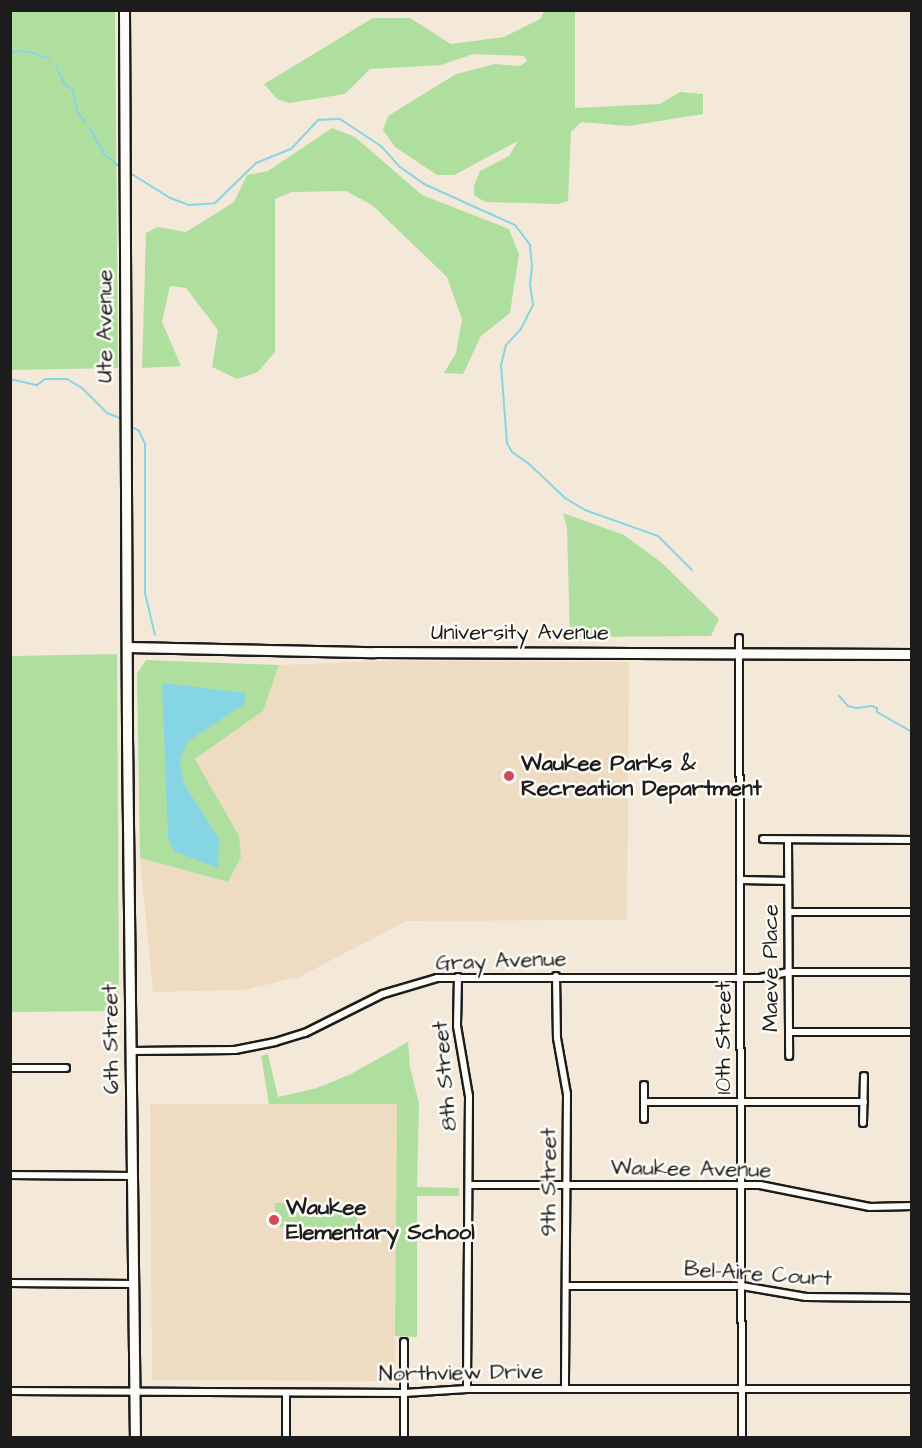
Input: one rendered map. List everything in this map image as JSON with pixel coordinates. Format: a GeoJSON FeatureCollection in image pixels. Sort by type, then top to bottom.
{"type":"FeatureCollection","features":[{"type":"Feature","properties":{"kind":"main road","name":"Ute Avenue"},"geometry":{"type":"LineString","coordinates":[[124,10],[128,644]]}},
{"type":"Feature","properties":{"kind":"main road","name":"University Avenue"},"geometry":{"type":"LineString","coordinates":[[128,644],[374,652],[912,654]]}},
{"type":"Feature","properties":{"kind":"main road","name":"6th Street"},"geometry":{"type":"LineString","coordinates":[[128,644],[135,1437]]}},
{"type":"Feature","properties":{"kind":"street","name":"10th Street"},"geometry":{"type":"LineString","coordinates":[[739,638],[742,880],[742,1437]]}},
{"type":"Feature","properties":{"kind":"street"},"geometry":{"type":"LineString","coordinates":[[763,839],[912,840]]}},
{"type":"Feature","properties":{"kind":"street","name":"Maeve Place"},"geometry":{"type":"LineString","coordinates":[[789,840],[789,1056]]}},
{"type":"Feature","properties":{"kind":"street"},"geometry":{"type":"LineString","coordinates":[[742,880],[788,880]]}},
{"type":"Feature","properties":{"kind":"street"},"geometry":{"type":"LineString","coordinates":[[789,912],[912,912]]}},
{"type":"Feature","properties":{"kind":"street","name":"Gray Avenue"},"geometry":{"type":"LineString","coordinates":[[131,1051],[235,1050],[275,1042],[305,1033],[383,994],[416,982],[458,976],[760,978],[789,972],[912,972]]}},
{"type":"Feature","properties":{"kind":"street","name":"8th Street"},"geometry":{"type":"LineString","coordinates":[[458,976],[457,1026],[469,1096],[467,1389]]}},
{"type":"Feature","properties":{"kind":"street","name":"9th Street"},"geometry":{"type":"LineString","coordinates":[[556,976],[557,1038],[567,1094],[566,1389]]}},
{"type":"Feature","properties":{"kind":"street"},"geometry":{"type":"LineString","coordinates":[[789,1032],[912,1032]]}},
{"type":"Feature","properties":{"kind":"street"},"geometry":{"type":"LineString","coordinates":[[10,1068],[66,1068]]}},
{"type":"Feature","properties":{"kind":"street"},"geometry":{"type":"LineString","coordinates":[[863,1123],[864,1076]]}},
{"type":"Feature","properties":{"kind":"street"},"geometry":{"type":"LineString","coordinates":[[644,1085],[644,1119]]}},
{"type":"Feature","properties":{"kind":"street"},"geometry":{"type":"LineString","coordinates":[[645,1102],[864,1102]]}},
{"type":"Feature","properties":{"kind":"street"},"geometry":{"type":"LineString","coordinates":[[10,1175],[132,1176]]}},
{"type":"Feature","properties":{"kind":"street","name":"Waukee Avenue"},"geometry":{"type":"LineString","coordinates":[[469,1185],[743,1184],[760,1185],[870,1207],[912,1206]]}},
{"type":"Feature","properties":{"kind":"street"},"geometry":{"type":"LineString","coordinates":[[10,1283],[134,1284]]}},
{"type":"Feature","properties":{"kind":"street","name":"Bel-Aire Court"},"geometry":{"type":"LineString","coordinates":[[566,1287],[741,1286],[806,1297],[912,1298]]}},
{"type":"Feature","properties":{"kind":"street"},"geometry":{"type":"LineString","coordinates":[[404,1342],[404,1437]]}},
{"type":"Feature","properties":{"kind":"street","name":"Northview Drive"},"geometry":{"type":"LineString","coordinates":[[10,1391],[404,1392],[467,1389],[912,1389]]}},
{"type":"Feature","properties":{"kind":"street"},"geometry":{"type":"LineString","coordinates":[[286,1392],[286,1437]]}},
{"type":"Feature","properties":{"kind":"shaded area"},"geometry":{"type":"Polygon","coordinates":[[[383,661],[629,662],[627,920],[407,921],[299,977],[245,990],[153,992],[140,858],[227,882],[239,836],[195,759],[263,711],[279,665],[383,661]]]}},
{"type":"Feature","properties":{"kind":"shaded area","name":"Waukee Elementary School"},"geometry":{"type":"Polygon","coordinates":[[[150,1104],[397,1104],[395,1381],[152,1380],[150,1104]]]}},
{"type":"Feature","properties":{"kind":"green space"},"geometry":{"type":"Polygon","coordinates":[[[545,10],[575,11],[575,108],[660,104],[680,92],[703,94],[703,114],[628,126],[581,122],[571,132],[568,201],[559,204],[485,202],[474,195],[474,186],[480,171],[509,156],[518,141],[454,175],[437,175],[395,147],[383,130],[388,116],[456,74],[495,64],[520,66],[527,61],[524,56],[473,54],[441,65],[370,69],[345,94],[289,103],[277,99],[264,84],[373,18],[410,18],[451,44],[504,37],[540,19],[545,10]]]}},
{"type":"Feature","properties":{"kind":"green space"},"geometry":{"type":"Polygon","coordinates":[[[10,11],[115,11],[118,368],[11,370],[10,11]]]}},
{"type":"Feature","properties":{"kind":"green space"},"geometry":{"type":"Polygon","coordinates":[[[332,128],[355,137],[422,195],[509,229],[519,254],[510,313],[481,336],[463,374],[444,373],[456,353],[462,319],[447,277],[372,205],[346,191],[292,192],[275,199],[275,352],[258,372],[237,379],[212,367],[218,330],[186,288],[170,286],[162,322],[181,366],[142,368],[146,233],[158,227],[186,232],[234,202],[247,175],[268,171],[332,128]]]}},
{"type":"Feature","properties":{"kind":"green space"},"geometry":{"type":"Polygon","coordinates":[[[563,513],[624,535],[662,563],[719,619],[711,636],[570,637],[567,528],[563,513]]]}},
{"type":"Feature","properties":{"kind":"green space"},"geometry":{"type":"Polygon","coordinates":[[[117,654],[119,1011],[11,1012],[11,656],[117,654]]]}},
{"type":"Feature","properties":{"kind":"green space"},"geometry":{"type":"Polygon","coordinates":[[[146,660],[279,665],[263,711],[195,759],[239,836],[241,857],[228,882],[140,858],[137,673],[146,660]]]}},
{"type":"Feature","properties":{"kind":"green space"},"geometry":{"type":"Polygon","coordinates":[[[408,1042],[410,1067],[419,1103],[417,1187],[459,1188],[459,1196],[417,1196],[417,1337],[395,1336],[397,1104],[269,1104],[261,1056],[268,1054],[278,1097],[317,1088],[351,1074],[408,1042]]]}},
{"type":"Feature","properties":{"kind":"green space"},"geometry":{"type":"Polygon","coordinates":[[[275,1203],[357,1204],[357,1229],[275,1227],[275,1203]]]}},
{"type":"Feature","properties":{"kind":"water"},"geometry":{"type":"Polygon","coordinates":[[[162,683],[246,693],[244,704],[187,742],[180,761],[183,782],[219,839],[218,868],[174,851],[168,837],[162,683]]]}},
{"type":"Feature","properties":{"kind":"waterway"},"geometry":{"type":"LineString","coordinates":[[10,51],[30,52],[50,59]]}},
{"type":"Feature","properties":{"kind":"waterway"},"geometry":{"type":"LineString","coordinates":[[56,66],[64,83],[73,90],[77,111],[85,122]]}},
{"type":"Feature","properties":{"kind":"waterway"},"geometry":{"type":"LineString","coordinates":[[130,173],[170,198],[189,205],[215,203],[256,163],[291,149],[318,120],[340,119],[381,146],[400,167],[424,184],[515,225],[530,245],[532,266],[530,285],[533,305],[520,330],[506,345],[501,365],[507,443],[512,452],[528,463],[565,498],[585,510],[658,536],[692,570]]}},
{"type":"Feature","properties":{"kind":"waterway"},"geometry":{"type":"LineString","coordinates":[[89,127],[104,154],[120,167]]}},
{"type":"Feature","properties":{"kind":"waterway"},"geometry":{"type":"LineString","coordinates":[[10,379],[37,385],[45,379],[67,379],[82,388],[107,413],[120,418]]}},
{"type":"Feature","properties":{"kind":"waterway"},"geometry":{"type":"LineString","coordinates":[[129,425],[139,431],[145,444],[145,593],[155,635]]}},
{"type":"Feature","properties":{"kind":"waterway"},"geometry":{"type":"LineString","coordinates":[[839,696],[848,706],[877,708],[877,712],[912,732]]}},
{"type":"Feature","properties":{"kind":"place","name":"Waukee Parks & Recreation Department"},"geometry":{"type":"Point","coordinates":[509,776]}},
{"type":"Feature","properties":{"kind":"place","name":"Waukee Elementary School"},"geometry":{"type":"Point","coordinates":[274,1220]}}]}
